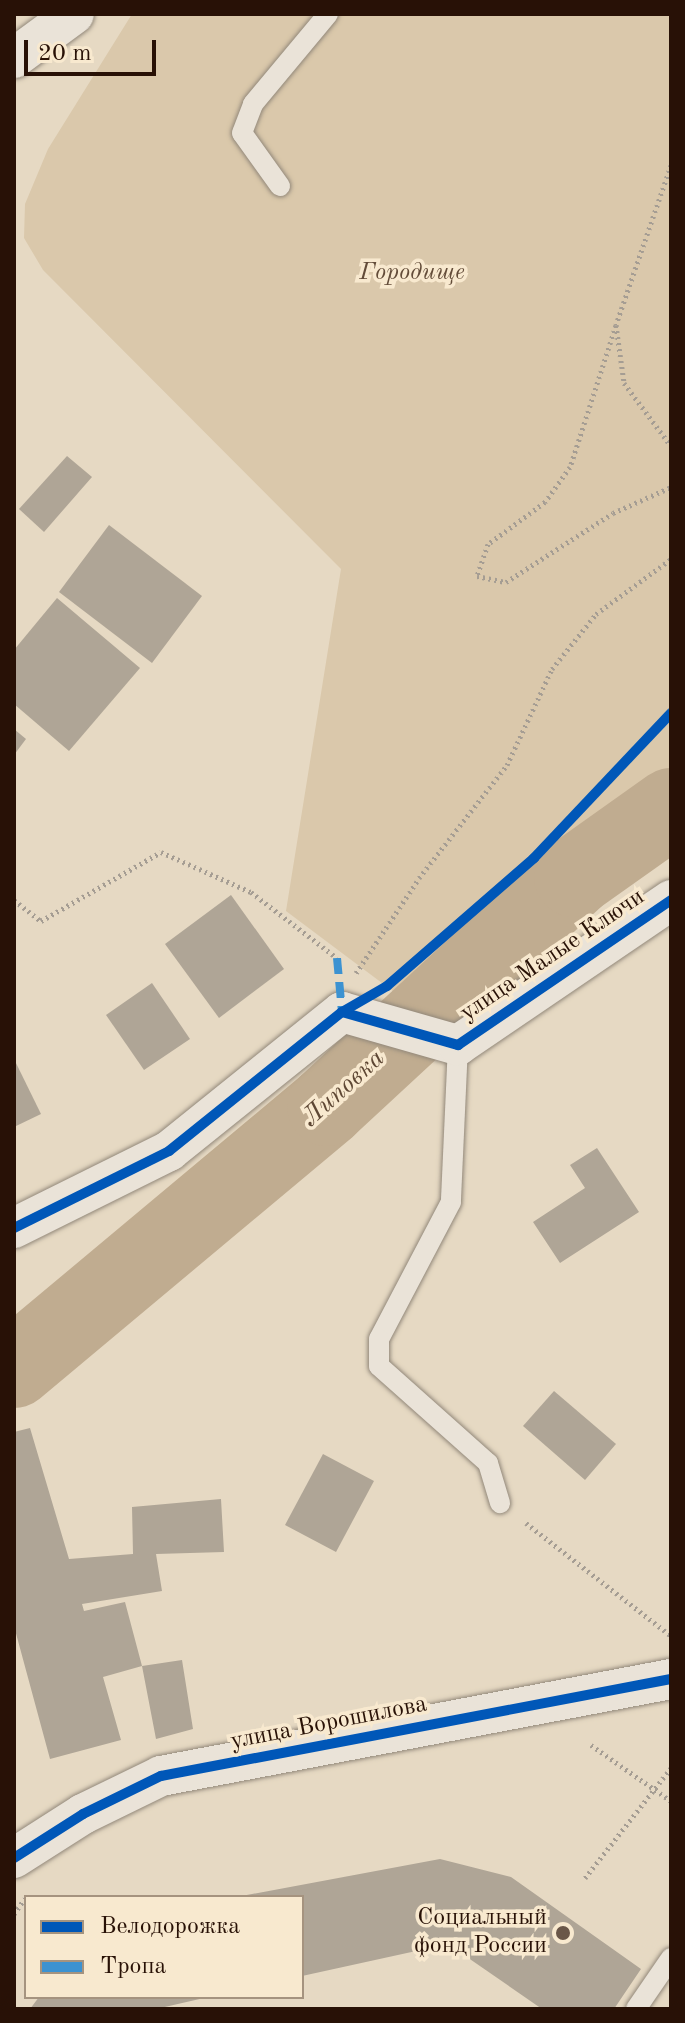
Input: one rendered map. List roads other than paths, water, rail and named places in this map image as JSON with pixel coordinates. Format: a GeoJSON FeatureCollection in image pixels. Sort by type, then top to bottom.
{"type":"FeatureCollection","features":[{"type":"Feature","properties":{"kind":"street"},"geometry":{"type":"LineString","coordinates":[[14,58],[65,17]]}},
{"type":"Feature","properties":{"kind":"street","name":"улица Малые Ключи"},"geometry":{"type":"LineString","coordinates":[[458,1045],[671,900]]}},
{"type":"Feature","properties":{"kind":"street"},"geometry":{"type":"LineString","coordinates":[[14,1228],[169,1151],[348,995],[458,1045]]}},
{"type":"Feature","properties":{"kind":"street","name":"улица Ворошилова"},"geometry":{"type":"LineString","coordinates":[[15,1859],[83,1814],[161,1776],[671,1679]]}},
{"type":"Feature","properties":{"kind":"lane"},"geometry":{"type":"LineString","coordinates":[[280,186],[242,133],[253,104],[328,14]]}},
{"type":"Feature","properties":{"kind":"lane"},"geometry":{"type":"LineString","coordinates":[[458,1045],[451,1202],[379,1339],[379,1366],[488,1463],[500,1503]]}},
{"type":"Feature","properties":{"kind":"lane"},"geometry":{"type":"LineString","coordinates":[[636,2009],[671,1958]]}},
{"type":"Feature","properties":{"kind":"waterway","name":"Липовка"},"geometry":{"type":"LineString","coordinates":[[14,1368],[327,1106],[574,877],[671,808]]}},
{"type":"Feature","properties":{"kind":"place","name":"Социальный фонд России"},"geometry":{"type":"Point","coordinates":[563,1933]}},
{"type":"Feature","properties":{"kind":"park label","name":"Городище"},"geometry":{"type":"Point","coordinates":[412,274]}}]}
